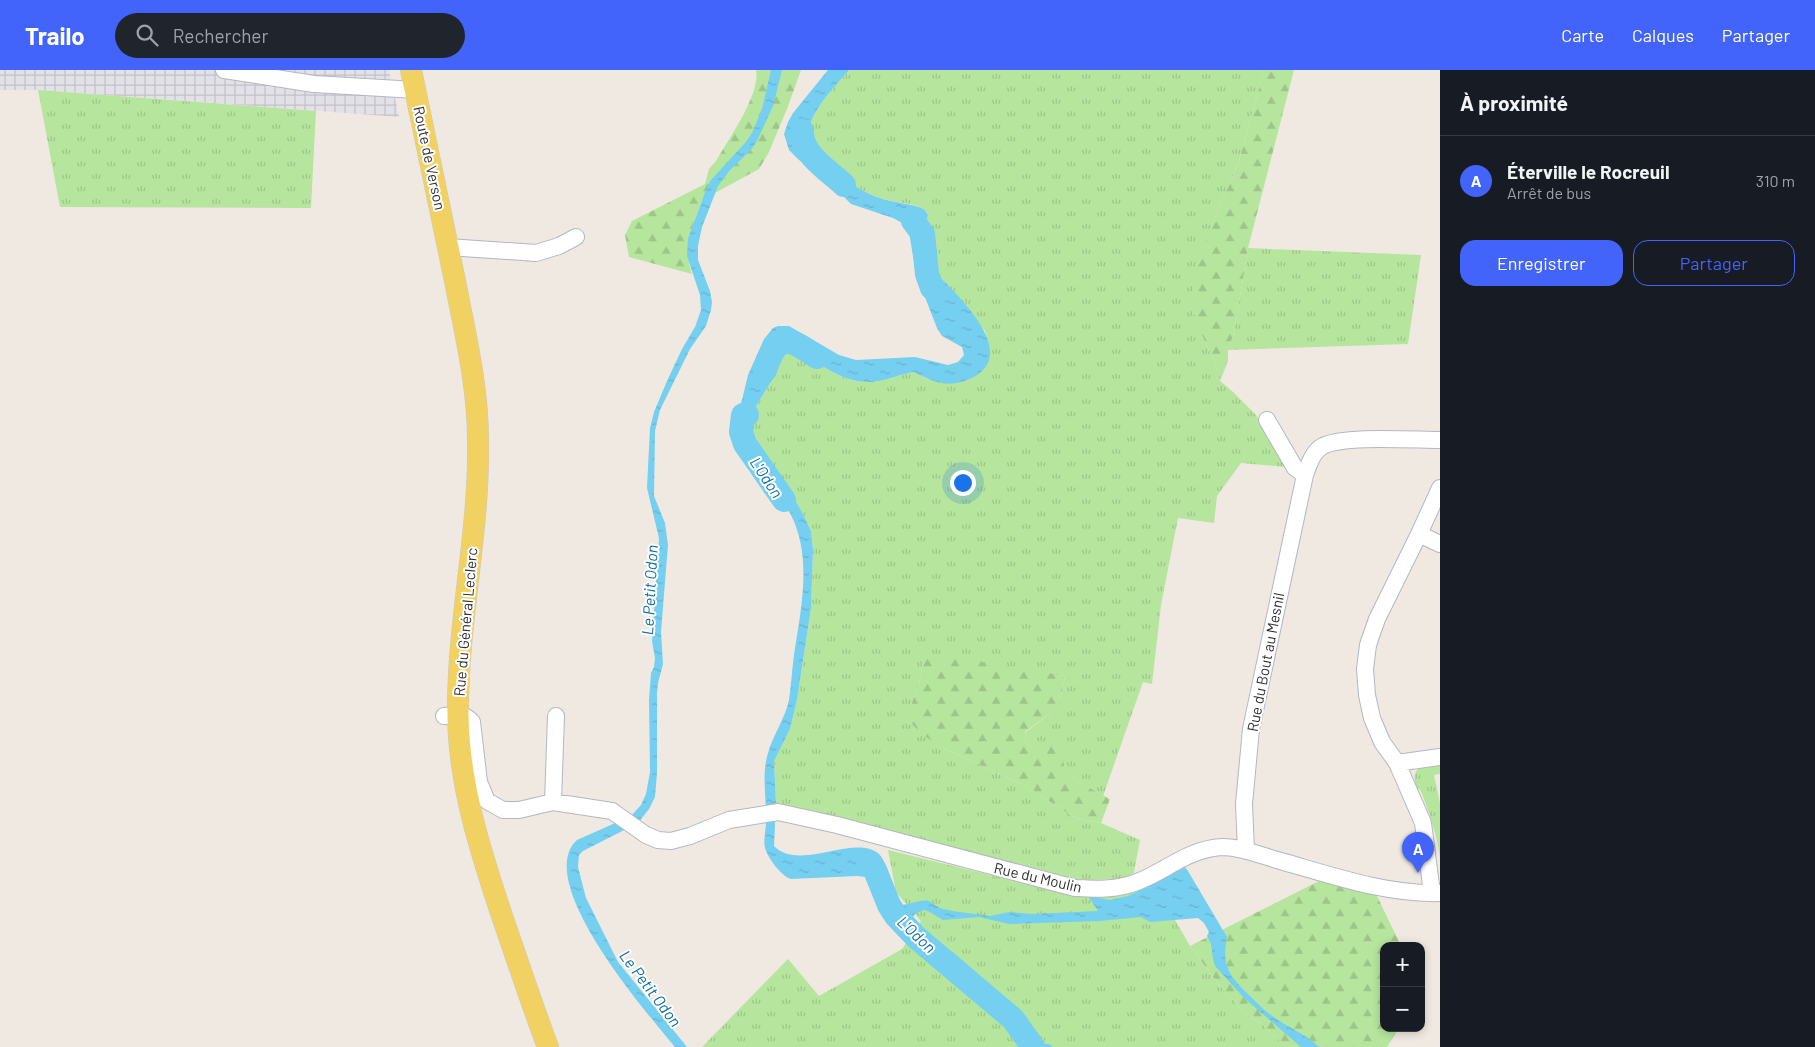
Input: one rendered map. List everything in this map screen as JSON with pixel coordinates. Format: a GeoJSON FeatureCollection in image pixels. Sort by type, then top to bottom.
{"type":"FeatureCollection","features":[{"type":"Feature","properties":{"kind":"main road","name":"Route de Verson"},"geometry":{"type":"LineString","coordinates":[[414,80],[448,247]]}},
{"type":"Feature","properties":{"kind":"main road","name":"Rue du Général Leclerc"},"geometry":{"type":"LineString","coordinates":[[448,247],[472,368],[478,438],[471,467],[458,667],[451,716],[472,820],[501,914],[548,1047]]}},
{"type":"Feature","properties":{"kind":"street"},"geometry":{"type":"LineString","coordinates":[[224,70],[314,84],[414,80]]}},
{"type":"Feature","properties":{"kind":"street"},"geometry":{"type":"LineString","coordinates":[[448,247],[536,253],[559,246],[576,237]]}},
{"type":"Feature","properties":{"kind":"street"},"geometry":{"type":"LineString","coordinates":[[1267,420],[1295,468],[1305,475]]}},
{"type":"Feature","properties":{"kind":"street","name":"Rue du Bout au Mesnil"},"geometry":{"type":"LineString","coordinates":[[1246,851],[1244,804],[1251,730],[1305,475],[1313,455],[1322,446],[1334,442],[1354,440],[1440,440]]}},
{"type":"Feature","properties":{"kind":"street"},"geometry":{"type":"LineString","coordinates":[[1436,893],[1423,822],[1396,763],[1382,742],[1372,718],[1367,695],[1365,670],[1368,645],[1377,619],[1440,488]]}},
{"type":"Feature","properties":{"kind":"street"},"geometry":{"type":"LineString","coordinates":[[1419,534],[1440,544]]}},
{"type":"Feature","properties":{"kind":"street"},"geometry":{"type":"LineString","coordinates":[[451,716],[467,717],[472,722],[479,782],[487,801],[503,810],[520,810],[553,802],[556,716]]}},
{"type":"Feature","properties":{"kind":"street"},"geometry":{"type":"LineString","coordinates":[[1396,763],[1440,758]]}},
{"type":"Feature","properties":{"kind":"street","name":"Rue du Moulin"},"geometry":{"type":"LineString","coordinates":[[553,802],[612,811],[646,835],[658,840],[671,841],[690,836],[729,820],[778,812],[837,825],[1075,888],[1101,890],[1129,885],[1181,858],[1222,847],[1246,851],[1377,887],[1436,893]]}},
{"type":"Feature","properties":{"kind":"shaded area"},"geometry":{"type":"Polygon","coordinates":[[[0,70],[389,70],[399,117],[38,90],[0,90],[0,70]]]}},
{"type":"Feature","properties":{"kind":"green space"},"geometry":{"type":"Polygon","coordinates":[[[756,70],[801,70],[769,152],[759,169],[702,200],[692,227],[688,245],[689,264],[692,274],[629,257],[625,235],[632,221],[705,184],[709,169],[716,161],[749,104],[754,91],[756,70]]]}},
{"type":"Feature","properties":{"kind":"green space"},"geometry":{"type":"Polygon","coordinates":[[[849,70],[1264,70],[1239,161],[1211,227],[1201,333],[1215,362],[1220,381],[1256,415],[1286,467],[1241,463],[1217,496],[1214,523],[1178,518],[1161,605],[1152,684],[1143,682],[1103,796],[1076,781],[1063,769],[1063,753],[1026,744],[1025,733],[1048,715],[1060,702],[1065,676],[923,662],[919,685],[911,705],[939,746],[1028,787],[1075,818],[1101,823],[1140,840],[1133,877],[1081,881],[948,850],[776,803],[774,760],[790,729],[797,700],[811,608],[813,549],[811,531],[803,514],[782,477],[751,432],[751,421],[755,408],[772,380],[780,342],[786,339],[815,361],[836,374],[847,378],[872,382],[914,372],[938,382],[987,339],[985,331],[943,280],[931,269],[925,256],[925,228],[928,215],[924,209],[914,205],[885,200],[870,194],[823,166],[815,158],[809,146],[808,134],[811,122],[824,100],[849,70]]]}},
{"type":"Feature","properties":{"kind":"green space"},"geometry":{"type":"Polygon","coordinates":[[[1264,70],[1294,70],[1248,248],[1234,333],[1228,350],[1228,361],[1220,381],[1215,362],[1193,311],[1193,275],[1239,161],[1264,70]]]}},
{"type":"Feature","properties":{"kind":"green space"},"geometry":{"type":"Polygon","coordinates":[[[38,90],[316,111],[311,208],[60,207],[38,90]]]}},
{"type":"Feature","properties":{"kind":"green space"},"geometry":{"type":"Polygon","coordinates":[[[1248,248],[1421,255],[1408,344],[1228,350],[1234,333],[1248,248]]]}},
{"type":"Feature","properties":{"kind":"green space"},"geometry":{"type":"Polygon","coordinates":[[[928,653],[1065,676],[1060,702],[1048,715],[1025,732],[1026,744],[1037,748],[1058,742],[1063,753],[1064,769],[1076,781],[1110,799],[1101,823],[1075,818],[1028,787],[939,746],[922,734],[909,721],[911,705],[919,685],[923,662],[928,653]]]}},
{"type":"Feature","properties":{"kind":"green space"},"geometry":{"type":"Polygon","coordinates":[[[1440,762],[1440,774],[1434,775],[1440,803],[1440,858],[1437,840],[1420,789],[1416,790],[1415,776],[1416,772],[1422,767],[1440,762]]]}},
{"type":"Feature","properties":{"kind":"green space"},"geometry":{"type":"Polygon","coordinates":[[[888,850],[1048,889],[1109,897],[1136,891],[1139,907],[1167,906],[1190,946],[1220,986],[1245,1013],[1264,1026],[1286,1047],[702,1047],[788,959],[819,996],[902,949],[921,921],[896,892],[888,850]]]}},
{"type":"Feature","properties":{"kind":"green space"},"geometry":{"type":"Polygon","coordinates":[[[1323,879],[1363,888],[1377,896],[1399,942],[1380,942],[1380,1032],[1396,1032],[1387,1047],[1286,1047],[1264,1026],[1245,1013],[1220,986],[1190,946],[1323,879]]]}},
{"type":"Feature","properties":{"kind":"water"},"geometry":{"type":"Polygon","coordinates":[[[771,70],[782,70],[773,106],[751,150],[730,170],[718,186],[702,227],[698,246],[698,260],[710,291],[711,310],[706,326],[690,349],[660,410],[655,431],[654,496],[665,523],[668,545],[661,632],[663,664],[657,693],[657,773],[655,797],[649,809],[638,823],[583,851],[579,855],[578,867],[586,898],[618,962],[687,1047],[675,1047],[620,977],[581,915],[569,885],[567,859],[577,840],[631,816],[641,805],[646,794],[650,772],[649,700],[651,673],[655,658],[652,641],[659,538],[647,488],[650,428],[654,412],[667,381],[695,327],[701,310],[700,295],[687,256],[688,239],[691,230],[711,180],[752,133],[762,109],[771,70]]]}},
{"type":"Feature","properties":{"kind":"water"},"geometry":{"type":"Polygon","coordinates":[[[828,70],[849,70],[824,100],[811,122],[808,134],[809,146],[815,158],[823,166],[870,194],[885,200],[914,205],[924,209],[928,215],[924,241],[925,257],[931,268],[978,320],[988,342],[990,353],[988,363],[983,370],[970,379],[961,382],[951,384],[940,383],[914,372],[872,382],[859,381],[836,374],[786,339],[780,342],[772,380],[755,408],[751,421],[751,432],[782,477],[803,514],[811,531],[813,549],[811,608],[797,700],[790,729],[774,761],[776,803],[774,846],[785,853],[797,855],[811,855],[841,849],[867,848],[882,857],[893,893],[900,905],[929,901],[943,909],[990,916],[1010,912],[1031,914],[1098,911],[1088,896],[1110,900],[1128,896],[1173,874],[1181,862],[1227,937],[1225,947],[1226,963],[1233,977],[1266,1011],[1319,1047],[1301,1047],[1243,997],[1215,966],[1211,944],[1207,936],[1209,932],[1204,923],[1198,918],[1150,922],[1141,917],[1099,921],[1009,924],[979,917],[943,920],[923,910],[915,914],[912,918],[916,928],[955,954],[1018,1009],[1029,1032],[1042,1044],[1049,1044],[1053,1047],[1038,1047],[962,973],[910,929],[887,894],[877,883],[866,877],[857,876],[791,879],[779,871],[767,852],[764,842],[766,762],[770,746],[785,714],[789,700],[802,601],[803,565],[797,530],[790,513],[740,437],[738,410],[748,375],[764,339],[773,328],[778,326],[789,326],[839,355],[856,360],[915,357],[948,365],[958,362],[964,355],[962,347],[942,336],[937,328],[916,274],[909,232],[904,224],[893,218],[851,204],[828,181],[799,160],[789,150],[784,134],[788,122],[793,113],[828,70]]]}},
{"type":"Feature","properties":{"kind":"waterway","name":"L'Odon"},"geometry":{"type":"LineString","coordinates":[[802,131],[806,147],[811,154],[844,185]]}},
{"type":"Feature","properties":{"kind":"waterway","name":"L'Odon"},"geometry":{"type":"LineString","coordinates":[[913,221],[923,234],[927,274],[932,288]]}},
{"type":"Feature","properties":{"kind":"waterway","name":"L'Odon"},"geometry":{"type":"LineString","coordinates":[[765,370],[775,349],[785,342],[798,345],[817,357]]}},
{"type":"Feature","properties":{"kind":"waterway","name":"L'Odon"},"geometry":{"type":"LineString","coordinates":[[747,415],[743,415],[741,432],[745,444],[784,500]]}},
{"type":"Feature","properties":{"kind":"waterway","name":"L'Odon"},"geometry":{"type":"LineString","coordinates":[[868,864],[875,870],[889,905],[896,916],[917,938],[1013,1019],[1033,1047]]}},
{"type":"Feature","properties":{"kind":"place","name":"Éterville le Rocreuil"},"geometry":{"type":"Point","coordinates":[1418,873]}},
{"type":"Feature","properties":{"kind":"water label","name":"Le Petit Odon"},"geometry":{"type":"Point","coordinates":[649,590]}},
{"type":"Feature","properties":{"kind":"water label","name":"Le Petit Odon"},"geometry":{"type":"Point","coordinates":[651,988]}}]}
